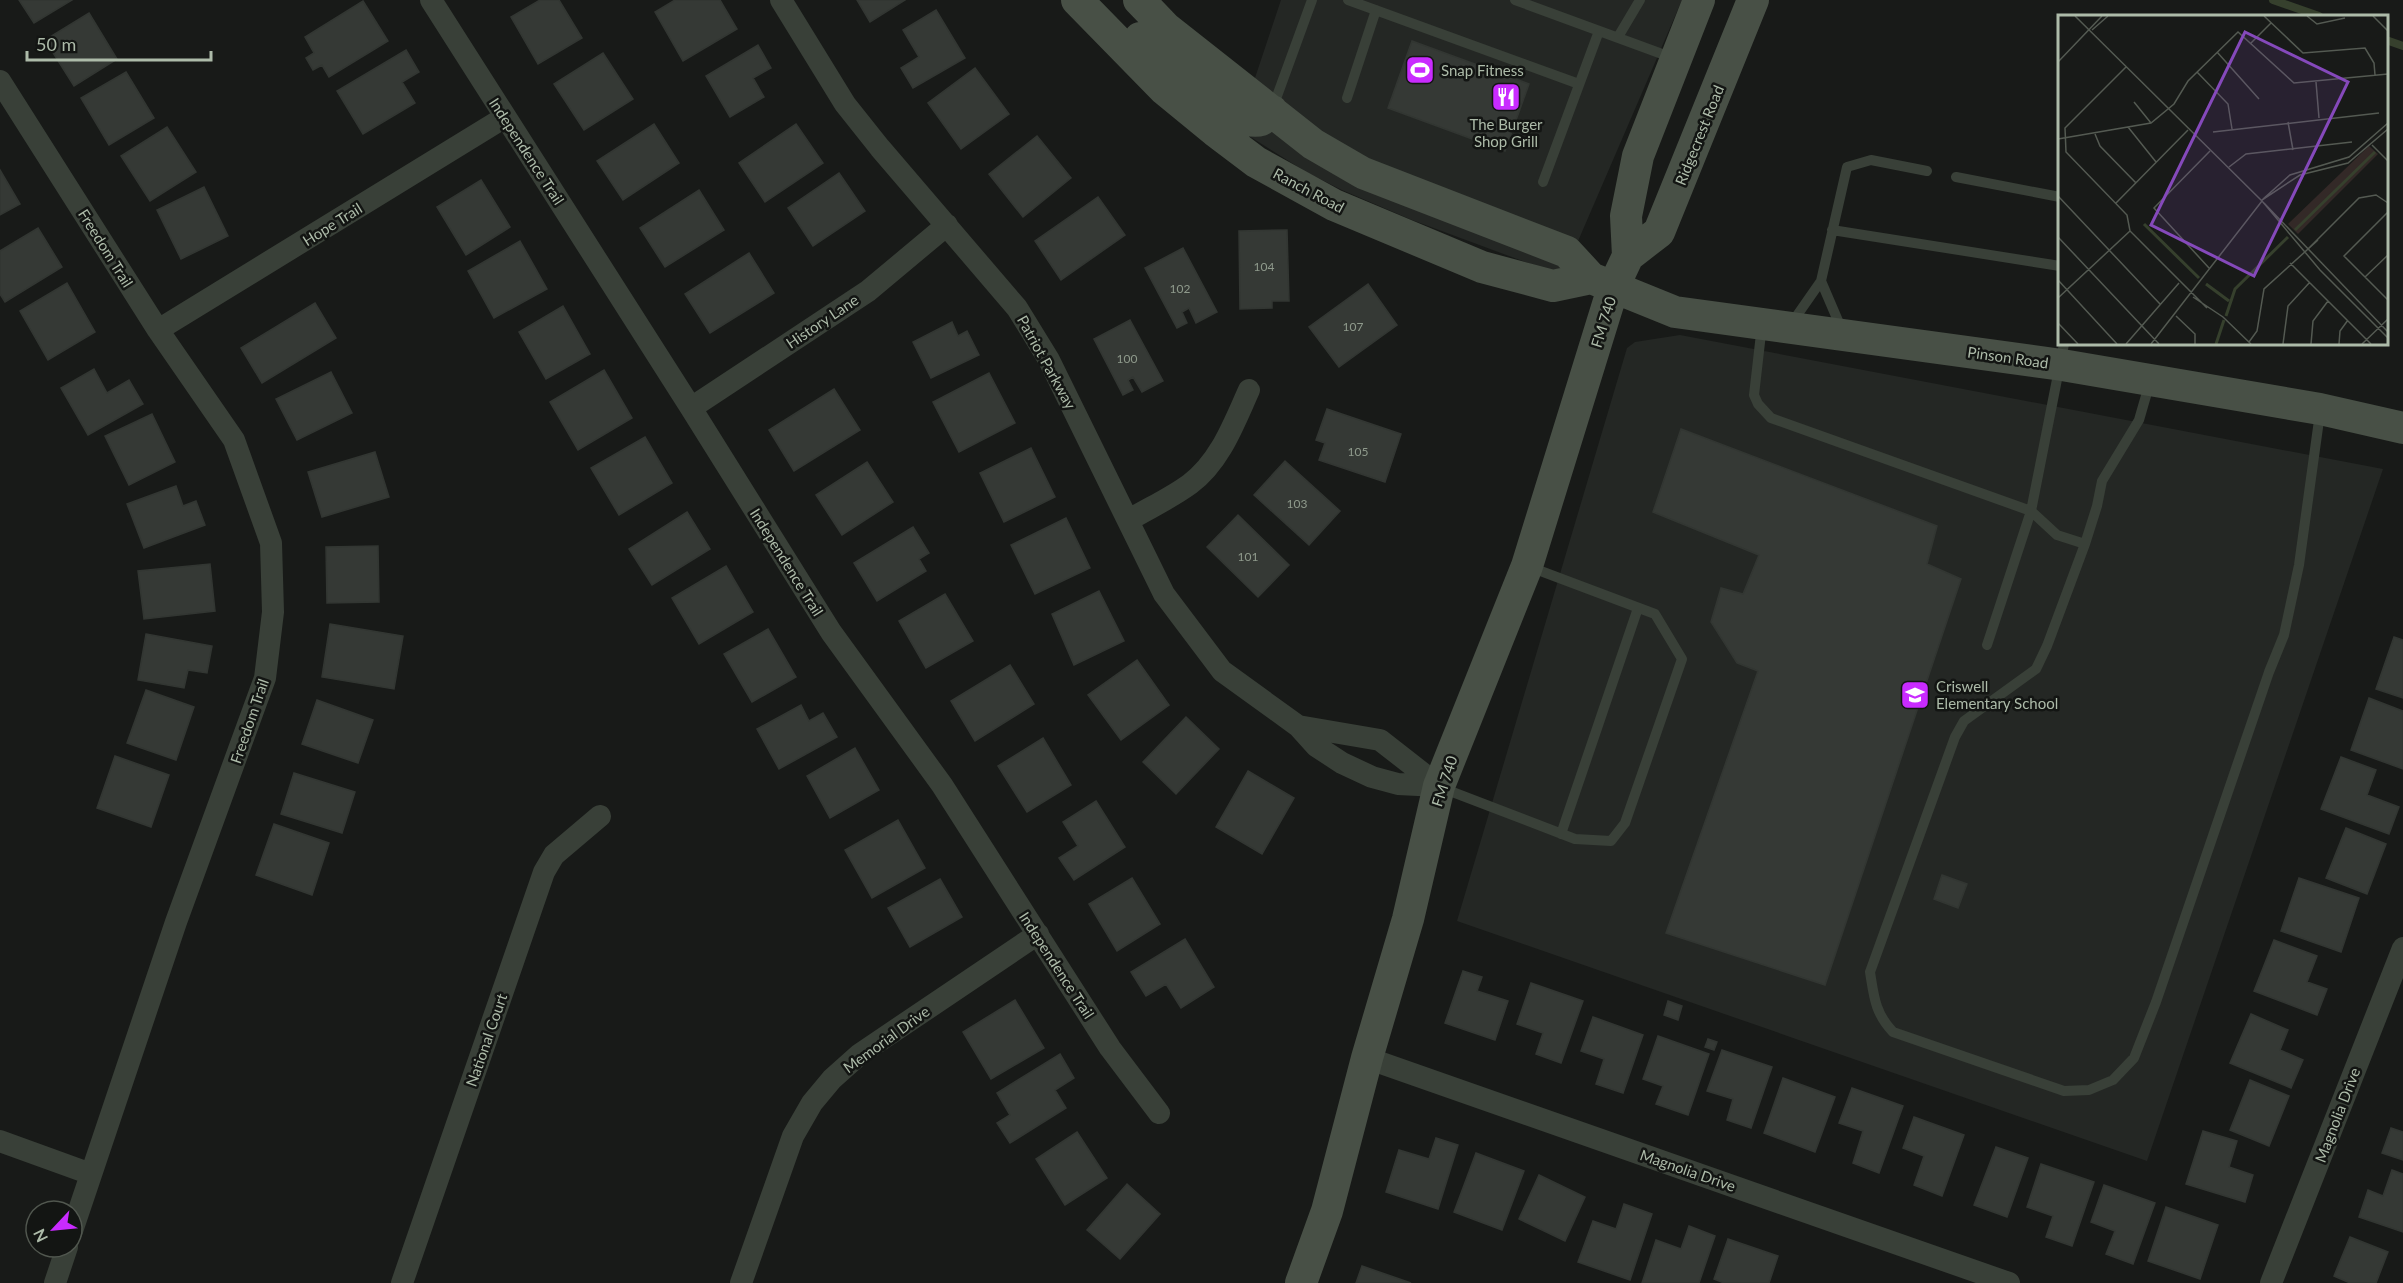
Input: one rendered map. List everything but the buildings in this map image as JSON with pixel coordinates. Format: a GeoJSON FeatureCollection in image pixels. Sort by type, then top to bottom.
{"type":"FeatureCollection","features":[{"type":"Feature","properties":{"kind":"main road"},"geometry":{"type":"LineString","coordinates":[[1139,0],[1166,28],[1313,144],[1363,173],[1567,252],[1602,283]]}},
{"type":"Feature","properties":{"kind":"main road","name":"Ridgecrest Road"},"geometry":{"type":"LineString","coordinates":[[1628,256],[1626,216],[1638,156],[1700,0]]}},
{"type":"Feature","properties":{"kind":"main road","name":"Ridgecrest Road"},"geometry":{"type":"LineString","coordinates":[[1602,283],[1628,256],[1659,232],[1753,0]]}},
{"type":"Feature","properties":{"kind":"main road"},"geometry":{"type":"LineString","coordinates":[[1083,8],[1135,33],[1206,97],[1233,116],[1262,120],[1272,111]]}},
{"type":"Feature","properties":{"kind":"main road","name":"Ranch Road"},"geometry":{"type":"LineString","coordinates":[[1083,8],[1164,90],[1215,131],[1257,162],[1334,205],[1482,267],[1553,286],[1602,283]]}},
{"type":"Feature","properties":{"kind":"main road","name":"Pinson Road"},"geometry":{"type":"LineString","coordinates":[[1602,283],[1676,312],[1844,334],[2063,354],[2151,379],[2320,410],[2403,428]]}},
{"type":"Feature","properties":{"kind":"main road","name":"FM 740"},"geometry":{"type":"LineString","coordinates":[[1301,1283],[1327,1211],[1367,1058],[1408,919],[1439,786],[1527,566],[1602,283]]}},
{"type":"Feature","properties":{"kind":"street","name":"Independence Trail"},"geometry":{"type":"LineString","coordinates":[[430,0],[831,632],[942,785],[1110,1048],[1158,1113]]}},
{"type":"Feature","properties":{"kind":"street","name":"Patriot Parkway"},"geometry":{"type":"LineString","coordinates":[[781,0],[845,104],[1023,317],[1049,360],[1164,594],[1222,671],[1298,726],[1316,746],[1342,763],[1372,777],[1398,784],[1439,786]]}},
{"type":"Feature","properties":{"kind":"street","name":"Freedom Trail"},"geometry":{"type":"LineString","coordinates":[[0,81],[158,330],[234,440],[270,543],[273,612],[265,678],[176,922],[83,1199]]}},
{"type":"Feature","properties":{"kind":"street","name":"Hope Trail"},"geometry":{"type":"LineString","coordinates":[[158,330],[505,117]]}},
{"type":"Feature","properties":{"kind":"street","name":"History Lane"},"geometry":{"type":"LineString","coordinates":[[691,408],[868,291],[947,225]]}},
{"type":"Feature","properties":{"kind":"street"},"geometry":{"type":"LineString","coordinates":[[1129,520],[1190,484],[1208,468],[1222,446],[1249,390]]}},
{"type":"Feature","properties":{"kind":"street","name":"Patriot Parkway"},"geometry":{"type":"LineString","coordinates":[[1298,726],[1380,740],[1439,786]]}},
{"type":"Feature","properties":{"kind":"street","name":"National Court"},"geometry":{"type":"LineString","coordinates":[[402,1283],[544,872],[554,855],[600,816]]}},
{"type":"Feature","properties":{"kind":"street","name":"Memorial Drive"},"geometry":{"type":"LineString","coordinates":[[741,1283],[793,1136],[812,1103],[832,1079],[860,1054],[1038,934]]}},
{"type":"Feature","properties":{"kind":"street","name":"Magnolia Drive"},"geometry":{"type":"LineString","coordinates":[[2271,1283],[2403,948]]}},
{"type":"Feature","properties":{"kind":"street","name":"Magnolia Drive"},"geometry":{"type":"LineString","coordinates":[[1367,1058],[2009,1283]]}},
{"type":"Feature","properties":{"kind":"street"},"geometry":{"type":"LineString","coordinates":[[0,1142],[91,1174]]}},
{"type":"Feature","properties":{"kind":"street"},"geometry":{"type":"LineString","coordinates":[[55,1283],[63,1259]]}},
{"type":"Feature","properties":{"kind":"lane"},"geometry":{"type":"LineString","coordinates":[[1272,111],[1312,0]]}},
{"type":"Feature","properties":{"kind":"lane"},"geometry":{"type":"LineString","coordinates":[[1348,0],[1579,84]]}},
{"type":"Feature","properties":{"kind":"lane"},"geometry":{"type":"LineString","coordinates":[[1515,0],[1618,37],[1672,69]]}},
{"type":"Feature","properties":{"kind":"lane"},"geometry":{"type":"LineString","coordinates":[[1618,37],[1640,0]]}},
{"type":"Feature","properties":{"kind":"lane"},"geometry":{"type":"LineString","coordinates":[[1347,98],[1376,10]]}},
{"type":"Feature","properties":{"kind":"lane"},"geometry":{"type":"LineString","coordinates":[[1544,182],[1599,31]]}},
{"type":"Feature","properties":{"kind":"lane"},"geometry":{"type":"LineString","coordinates":[[1927,171],[1871,160],[1847,167],[1821,281],[1776,326],[1754,395],[1758,404],[1771,418],[2031,512],[2057,535],[2085,544]]}},
{"type":"Feature","properties":{"kind":"lane"},"geometry":{"type":"LineString","coordinates":[[1956,177],[2058,197]]}},
{"type":"Feature","properties":{"kind":"lane"},"geometry":{"type":"LineString","coordinates":[[1832,230],[2058,266]]}},
{"type":"Feature","properties":{"kind":"lane"},"geometry":{"type":"LineString","coordinates":[[1821,281],[1844,334]]}},
{"type":"Feature","properties":{"kind":"lane"},"geometry":{"type":"LineString","coordinates":[[1987,645],[2031,512],[2063,354]]}},
{"type":"Feature","properties":{"kind":"lane"},"geometry":{"type":"LineString","coordinates":[[2151,379],[2139,420],[2102,481],[2085,544],[2047,646],[2036,669],[1964,721],[1954,737],[1870,972],[1874,1001],[1883,1021],[1893,1032],[2064,1091],[2089,1090],[2113,1080],[2134,1058],[2156,1002],[2269,672],[2284,635],[2299,565],[2320,410]]}},
{"type":"Feature","properties":{"kind":"lane"},"geometry":{"type":"LineString","coordinates":[[1439,786],[1575,839],[1611,841],[1625,822],[1682,659],[1655,614],[1527,566]]}},
{"type":"Feature","properties":{"kind":"lane"},"geometry":{"type":"LineString","coordinates":[[1561,834],[1638,608]]}},
{"type":"Feature","properties":{"kind":"shaded area"},"geometry":{"type":"Polygon","coordinates":[[[1281,0],[1682,0],[1563,276],[1412,220],[1342,190],[1306,172],[1238,129],[1281,0]]]}},
{"type":"Feature","properties":{"kind":"shaded area","name":"Criswell Elementary School"},"geometry":{"type":"Polygon","coordinates":[[[1680,335],[2383,469],[2147,1161],[1457,921],[1627,348],[1635,342],[1680,335]]]}},
{"type":"Feature","properties":{"kind":"waterway"},"geometry":{"type":"LineString","coordinates":[[2273,0],[2316,15]]}},
{"type":"Feature","properties":{"kind":"waterway"},"geometry":{"type":"LineString","coordinates":[[2388,41],[2403,46]]}},
{"type":"Feature","properties":{"kind":"place","name":"Snap Fitness"},"geometry":{"type":"Point","coordinates":[1420,70]}},
{"type":"Feature","properties":{"kind":"place","name":"The Burger Shop Grill"},"geometry":{"type":"Point","coordinates":[1506,97]}},
{"type":"Feature","properties":{"kind":"place","name":"Criswell Elementary School"},"geometry":{"type":"Point","coordinates":[1915,695]}}]}
